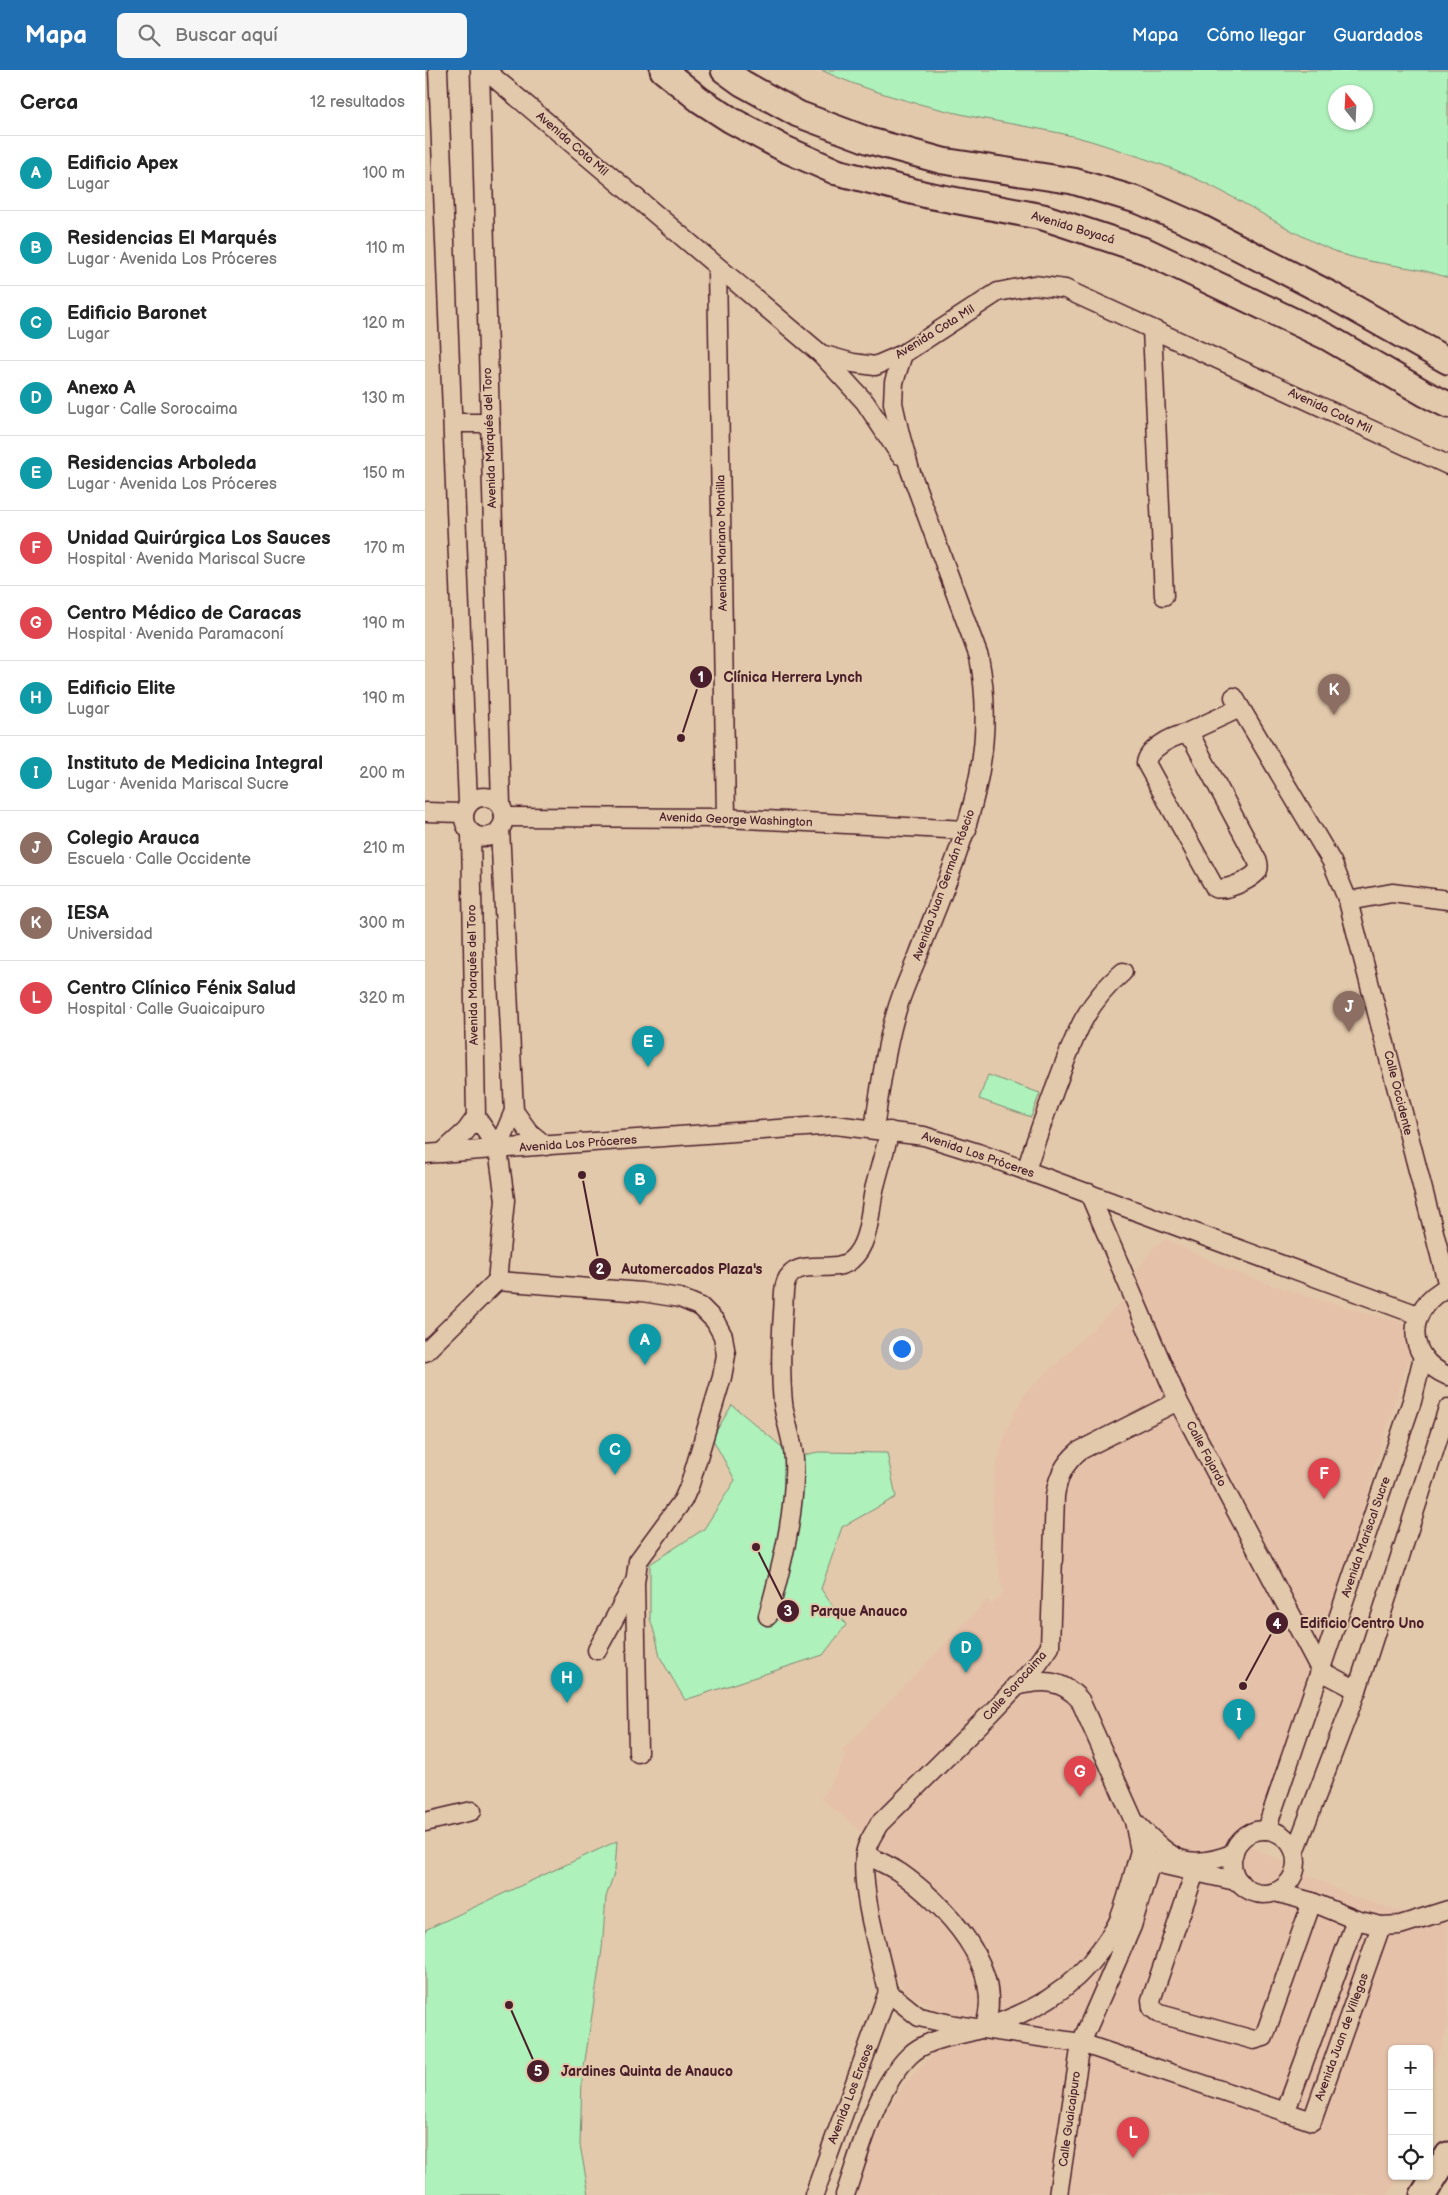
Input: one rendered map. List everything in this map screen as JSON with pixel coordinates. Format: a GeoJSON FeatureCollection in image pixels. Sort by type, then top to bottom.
{"type":"FeatureCollection","features":[{"type":"Feature","properties":{"kind":"highway","name":"Avenida Boyacá"},"geometry":{"type":"LineString","coordinates":[[663,70],[700,100],[731,120],[785,149],[837,172],[927,196],[1043,217],[1146,251],[1327,337],[1448,405]]}},
{"type":"Feature","properties":{"kind":"highway"},"geometry":{"type":"LineString","coordinates":[[724,70],[742,83],[798,114],[870,141],[943,160],[1073,181],[1140,201],[1199,227],[1303,281],[1448,361]]}},
{"type":"Feature","properties":{"kind":"highway"},"geometry":{"type":"LineString","coordinates":[[1423,2195],[1448,2155]]}},
{"type":"Feature","properties":{"kind":"street","name":"Avenida Marqués del Toro"},"geometry":{"type":"LineString","coordinates":[[438,70],[453,423],[466,808],[464,824],[471,833],[475,1117]]}},
{"type":"Feature","properties":{"kind":"street","name":"Avenida Marqués del Toro"},"geometry":{"type":"LineString","coordinates":[[480,70],[502,817],[514,1111],[498,1149]]}},
{"type":"Feature","properties":{"kind":"street","name":"Avenida Cota Mil"},"geometry":{"type":"LineString","coordinates":[[485,70],[821,354],[853,363],[875,366],[903,354],[998,292],[1034,285],[1065,289],[1448,465]]}},
{"type":"Feature","properties":{"kind":"street","name":"Avenida Mariano Montilla"},"geometry":{"type":"LineString","coordinates":[[717,267],[727,818]]}},
{"type":"Feature","properties":{"kind":"street"},"geometry":{"type":"LineString","coordinates":[[1152,329],[1164,596]]}},
{"type":"Feature","properties":{"kind":"street","name":"Avenida Juan Germán Róscio"},"geometry":{"type":"LineString","coordinates":[[821,354],[865,402],[910,470]]}},
{"type":"Feature","properties":{"kind":"street","name":"Avenida Juan Germán Róscio"},"geometry":{"type":"LineString","coordinates":[[768,1616],[785,1550],[793,1481],[793,1457],[783,1404],[781,1358],[785,1284],[793,1273],[806,1266],[833,1268],[850,1262],[859,1250],[866,1232],[875,1187],[896,1013],[967,830],[982,763],[986,711],[985,686],[979,657],[910,470],[893,403],[894,382],[903,354]]}},
{"type":"Feature","properties":{"kind":"street"},"geometry":{"type":"LineString","coordinates":[[453,423],[490,423]]}},
{"type":"Feature","properties":{"kind":"street","name":"Calle Occidente"},"geometry":{"type":"LineString","coordinates":[[1183,734],[1237,702],[1332,862],[1348,901],[1448,1287]]}},
{"type":"Feature","properties":{"kind":"street"},"geometry":{"type":"LineString","coordinates":[[1183,734],[1193,740],[1258,862],[1259,868],[1256,874],[1222,890],[1215,888],[1147,763],[1147,759],[1157,748],[1176,736],[1183,734]]}},
{"type":"Feature","properties":{"kind":"street"},"geometry":{"type":"LineString","coordinates":[[425,812],[466,808],[479,797],[491,798],[502,817],[489,836],[483,837],[471,833]]}},
{"type":"Feature","properties":{"kind":"street","name":"Avenida George Washington"},"geometry":{"type":"LineString","coordinates":[[502,817],[727,818],[967,830]]}},
{"type":"Feature","properties":{"kind":"street"},"geometry":{"type":"LineString","coordinates":[[1348,901],[1377,894],[1392,893],[1448,900]]}},
{"type":"Feature","properties":{"kind":"street"},"geometry":{"type":"LineString","coordinates":[[1026,1171],[1039,1129],[1077,1028],[1107,986],[1123,972]]}},
{"type":"Feature","properties":{"kind":"street"},"geometry":{"type":"LineString","coordinates":[[514,1111],[529,1132],[545,1146]]}},
{"type":"Feature","properties":{"kind":"street"},"geometry":{"type":"LineString","coordinates":[[425,1352],[497,1281],[505,1200],[498,1149],[475,1117],[465,1131],[434,1154]]}},
{"type":"Feature","properties":{"kind":"street","name":"Avenida Los Próceres"},"geometry":{"type":"LineString","coordinates":[[434,1154],[835,1125],[924,1136],[979,1153],[1419,1315]]}},
{"type":"Feature","properties":{"kind":"street","name":"Calle Fajardo"},"geometry":{"type":"LineString","coordinates":[[1089,1193],[1178,1401],[1321,1671]]}},
{"type":"Feature","properties":{"kind":"street"},"geometry":{"type":"LineString","coordinates":[[497,1281],[642,1292],[680,1298],[701,1307],[715,1321],[723,1336],[726,1355],[722,1377],[690,1484],[683,1500],[638,1561],[635,1583],[638,1753]]}},
{"type":"Feature","properties":{"kind":"street"},"geometry":{"type":"LineString","coordinates":[[1448,1287],[1435,1293],[1425,1303],[1419,1315],[1415,1337],[1423,1357],[1434,1368],[1448,1376]]}},
{"type":"Feature","properties":{"kind":"street","name":"Avenida Mariscal Sucre"},"geometry":{"type":"LineString","coordinates":[[1266,1830],[1412,1401],[1423,1357]]}},
{"type":"Feature","properties":{"kind":"street","name":"Calle Sorocaima"},"geometry":{"type":"LineString","coordinates":[[888,1992],[866,1884],[865,1854],[879,1824],[992,1712],[1038,1664],[1050,1647],[1055,1496],[1058,1477],[1067,1462],[1079,1451],[1178,1401]]}},
{"type":"Feature","properties":{"kind":"street"},"geometry":{"type":"LineString","coordinates":[[1275,1892],[1291,1878],[1295,1860],[1357,1690],[1448,1408]]}},
{"type":"Feature","properties":{"kind":"street"},"geometry":{"type":"LineString","coordinates":[[597,1650],[635,1583]]}},
{"type":"Feature","properties":{"kind":"street"},"geometry":{"type":"LineString","coordinates":[[1321,1671],[1357,1690]]}},
{"type":"Feature","properties":{"kind":"street"},"geometry":{"type":"LineString","coordinates":[[1014,1687],[1031,1682],[1049,1682],[1064,1685],[1080,1700],[1134,1821],[1145,1856],[1132,1926],[1081,2043]]}},
{"type":"Feature","properties":{"kind":"street"},"geometry":{"type":"LineString","coordinates":[[425,1822],[472,1811]]}},
{"type":"Feature","properties":{"kind":"street"},"geometry":{"type":"LineString","coordinates":[[1134,1821],[1158,1845],[1176,1858],[1189,1863],[1216,1861],[1234,1853]]}},
{"type":"Feature","properties":{"kind":"street"},"geometry":{"type":"LineString","coordinates":[[1195,1872],[1151,2000],[1152,2008],[1160,2014],[1259,2040],[1264,2037],[1312,1902],[1284,1836],[1266,1830],[1249,1834],[1242,1839],[1234,1853],[1233,1869],[1240,1882]]}},
{"type":"Feature","properties":{"kind":"street"},"geometry":{"type":"LineString","coordinates":[[845,2195],[879,2102],[900,2067],[911,2054],[924,2046],[984,2028],[990,2003],[988,1985],[982,1964],[971,1946],[944,1912],[917,1886],[898,1872],[865,1854]]}},
{"type":"Feature","properties":{"kind":"street"},"geometry":{"type":"LineString","coordinates":[[1145,1856],[1195,1872],[1240,1882],[1256,1892],[1275,1892],[1312,1902],[1356,1920],[1381,1926],[1400,1926],[1448,1910]]}},
{"type":"Feature","properties":{"kind":"street","name":"Avenida Juan de Villegas"},"geometry":{"type":"LineString","coordinates":[[984,2028],[1029,2010],[1050,1998],[1068,1986],[1088,1968],[1119,1921],[1145,1856]]}},
{"type":"Feature","properties":{"kind":"street"},"geometry":{"type":"LineString","coordinates":[[1285,2113],[1356,1920]]}},
{"type":"Feature","properties":{"kind":"street","name":"Avenida Juan de Villegas"},"geometry":{"type":"LineString","coordinates":[[888,1992],[919,2017],[955,2025],[1081,2043],[1313,2121],[1381,1926]]}},
{"type":"Feature","properties":{"kind":"street","name":"Avenida Los Erasos"},"geometry":{"type":"LineString","coordinates":[[814,2195],[888,1992]]}},
{"type":"Feature","properties":{"kind":"street","name":"Calle Guaicaipuro"},"geometry":{"type":"LineString","coordinates":[[1058,2195],[1081,2043]]}},
{"type":"Feature","properties":{"kind":"shaded area"},"geometry":{"type":"Polygon","coordinates":[[[1166,1239],[1229,1270],[1305,1296],[1405,1323],[1410,1328],[1412,1349],[1375,1465],[1353,1556],[1264,1825],[1246,1831],[1240,1841],[1356,1898],[1448,1924],[1448,2026],[1433,2071],[1433,2045],[1388,2045],[1388,2180],[1397,2180],[1388,2195],[843,2195],[883,2119],[905,2083],[938,2048],[931,2005],[908,1994],[895,1976],[887,1950],[881,1929],[876,1875],[878,1845],[821,1799],[847,1756],[842,1751],[987,1600],[991,1605],[1003,1594],[992,1531],[994,1475],[1006,1431],[1024,1394],[1117,1306],[1134,1286],[1138,1269],[1153,1248],[1166,1239]]]}},
{"type":"Feature","properties":{"kind":"green space"},"geometry":{"type":"Polygon","coordinates":[[[821,70],[1448,70],[1448,278],[1423,270],[1358,259],[1329,249],[1205,183],[1173,169],[1091,141],[1060,133],[965,115],[873,91],[821,70]]]}},
{"type":"Feature","properties":{"kind":"green space"},"geometry":{"type":"Polygon","coordinates":[[[988,1075],[1040,1093],[1031,1117],[979,1099],[988,1075]]]}},
{"type":"Feature","properties":{"kind":"green space"},"geometry":{"type":"Polygon","coordinates":[[[732,1405],[794,1457],[818,1452],[887,1453],[896,1497],[842,1527],[821,1589],[846,1625],[823,1655],[685,1700],[660,1657],[650,1618],[650,1564],[704,1529],[735,1480],[712,1438],[732,1405]]]}},
{"type":"Feature","properties":{"kind":"green space"},"geometry":{"type":"Polygon","coordinates":[[[617,1841],[615,1870],[606,1897],[602,1949],[582,2080],[580,2145],[589,2195],[425,2195],[425,1930],[617,1841]]]}},
{"type":"Feature","properties":{"kind":"place","name":"IESA"},"geometry":{"type":"Point","coordinates":[1334,715]}},
{"type":"Feature","properties":{"kind":"place","name":"Clínica Herrera Lynch"},"geometry":{"type":"Point","coordinates":[681,738]}},
{"type":"Feature","properties":{"kind":"place","name":"Colegio Arauca"},"geometry":{"type":"Point","coordinates":[1349,1032]}},
{"type":"Feature","properties":{"kind":"place","name":"Residencias Arboleda"},"geometry":{"type":"Point","coordinates":[648,1067]}},
{"type":"Feature","properties":{"kind":"place","name":"Automercados Plaza's"},"geometry":{"type":"Point","coordinates":[582,1175]}},
{"type":"Feature","properties":{"kind":"place","name":"Residencias El Marqués"},"geometry":{"type":"Point","coordinates":[640,1205]}},
{"type":"Feature","properties":{"kind":"place","name":"Edificio Apex"},"geometry":{"type":"Point","coordinates":[645,1365]}},
{"type":"Feature","properties":{"kind":"place","name":"Edificio Baronet"},"geometry":{"type":"Point","coordinates":[615,1475]}},
{"type":"Feature","properties":{"kind":"place","name":"Unidad Quirúrgica Los Sauces"},"geometry":{"type":"Point","coordinates":[1324,1499]}},
{"type":"Feature","properties":{"kind":"place","name":"Parque Anauco"},"geometry":{"type":"Point","coordinates":[756,1547]}},
{"type":"Feature","properties":{"kind":"place","name":"Anexo A"},"geometry":{"type":"Point","coordinates":[966,1673]}},
{"type":"Feature","properties":{"kind":"place","name":"Edificio Centro Uno"},"geometry":{"type":"Point","coordinates":[1243,1686]}},
{"type":"Feature","properties":{"kind":"place","name":"Edificio Elite"},"geometry":{"type":"Point","coordinates":[567,1703]}},
{"type":"Feature","properties":{"kind":"place","name":"Instituto de Medicina Integral"},"geometry":{"type":"Point","coordinates":[1239,1740]}},
{"type":"Feature","properties":{"kind":"place","name":"Centro Médico de Caracas"},"geometry":{"type":"Point","coordinates":[1080,1797]}},
{"type":"Feature","properties":{"kind":"place","name":"Jardines Quinta de Anauco"},"geometry":{"type":"Point","coordinates":[509,2005]}},
{"type":"Feature","properties":{"kind":"place","name":"Centro Clínico Fénix Salud"},"geometry":{"type":"Point","coordinates":[1133,2158]}}]}
